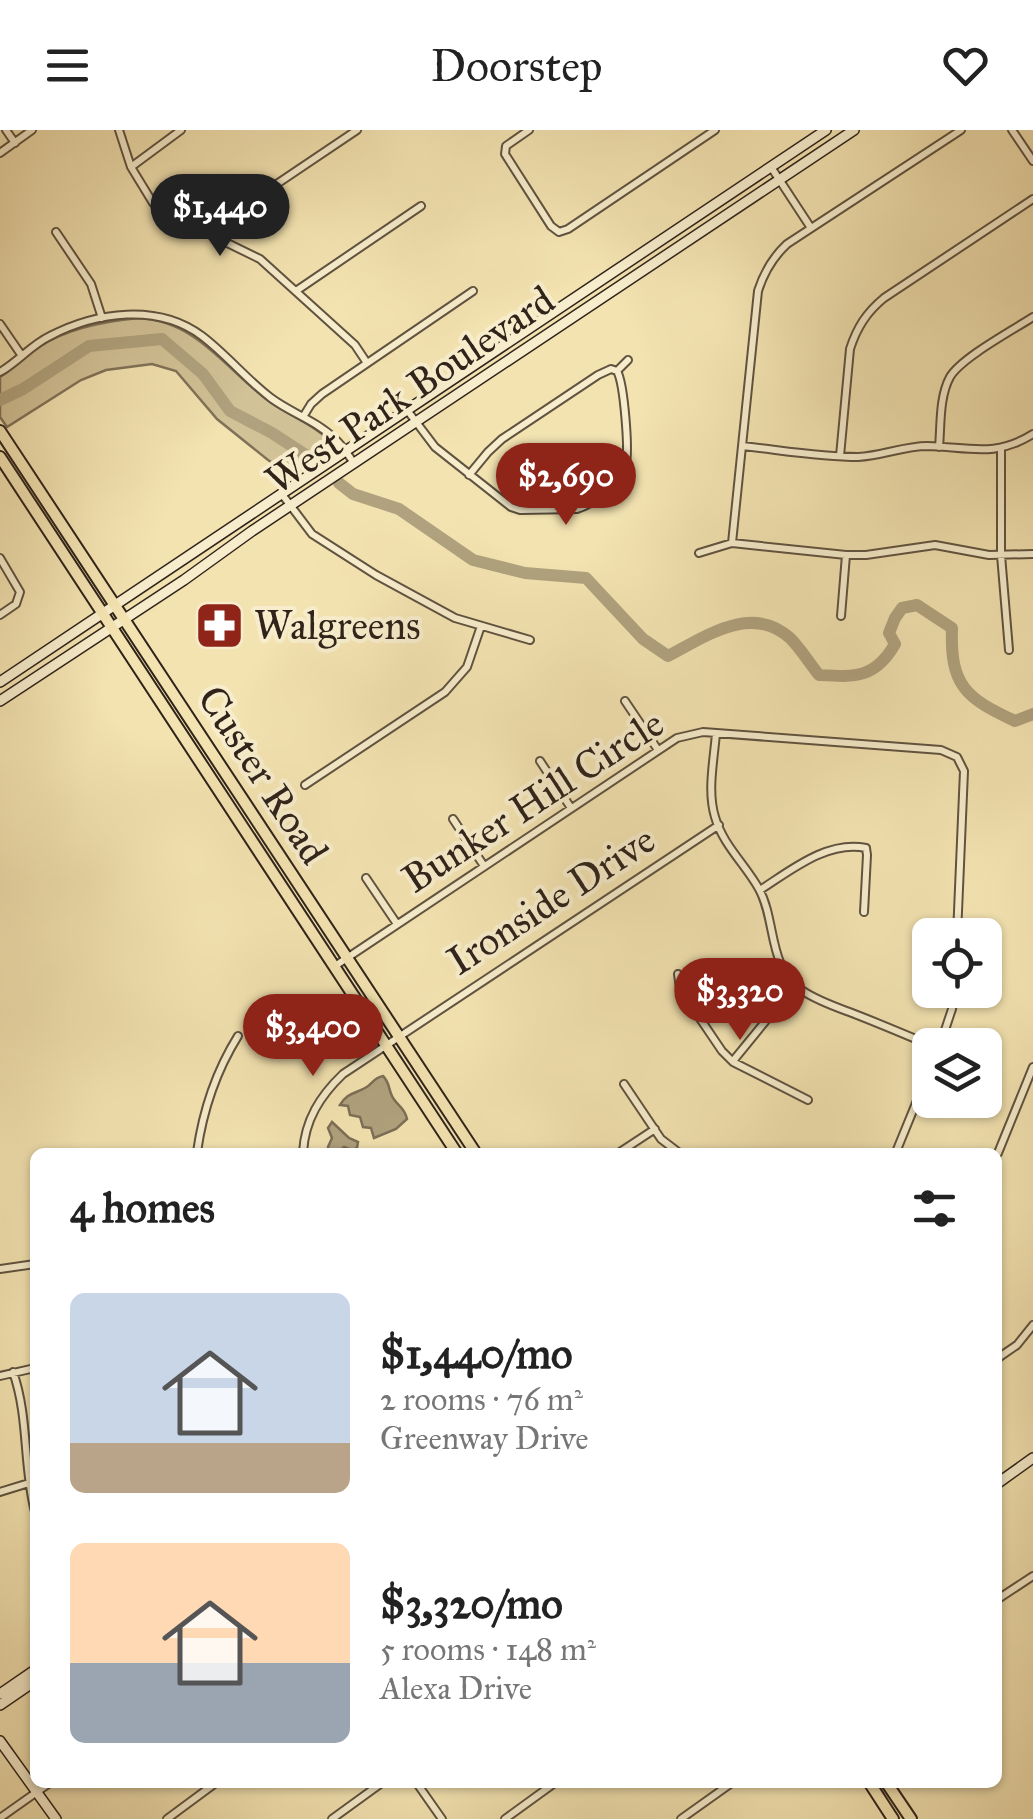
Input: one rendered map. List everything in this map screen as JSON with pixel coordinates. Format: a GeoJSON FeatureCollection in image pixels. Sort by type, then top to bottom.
{"type":"FeatureCollection","features":[{"type":"Feature","properties":{"kind":"main road","name":"West Park Boulevard"},"geometry":{"type":"LineString","coordinates":[[0,682],[826,130]]}},
{"type":"Feature","properties":{"kind":"main road","name":"West Park Boulevard"},"geometry":{"type":"LineString","coordinates":[[0,701],[854,130]]}},
{"type":"Feature","properties":{"kind":"main road","name":"Custer Road"},"geometry":{"type":"LineString","coordinates":[[0,431],[472,1148]]}},
{"type":"Feature","properties":{"kind":"main road","name":"Custer Road"},"geometry":{"type":"LineString","coordinates":[[2,464],[453,1148]]}},
{"type":"Feature","properties":{"kind":"main road"},"geometry":{"type":"LineString","coordinates":[[218,536],[226,549]]}},
{"type":"Feature","properties":{"kind":"main road"},"geometry":{"type":"LineString","coordinates":[[1002,1480],[1033,1458]]}},
{"type":"Feature","properties":{"kind":"main road"},"geometry":{"type":"LineString","coordinates":[[0,1694],[30,1673]]}},
{"type":"Feature","properties":{"kind":"main road"},"geometry":{"type":"LineString","coordinates":[[0,1705],[30,1684]]}},
{"type":"Feature","properties":{"kind":"main road"},"geometry":{"type":"LineString","coordinates":[[0,1740],[30,1782]]}},
{"type":"Feature","properties":{"kind":"main road"},"geometry":{"type":"LineString","coordinates":[[34,1788],[56,1819]]}},
{"type":"Feature","properties":{"kind":"main road"},"geometry":{"type":"LineString","coordinates":[[873,1788],[893,1819]]}},
{"type":"Feature","properties":{"kind":"main road"},"geometry":{"type":"LineString","coordinates":[[878,1796],[885,1788]]}},
{"type":"Feature","properties":{"kind":"main road"},"geometry":{"type":"LineString","coordinates":[[890,1788],[910,1819]]}},
{"type":"Feature","properties":{"kind":"street"},"geometry":{"type":"LineString","coordinates":[[6,130],[15,143]]}},
{"type":"Feature","properties":{"kind":"street"},"geometry":{"type":"LineString","coordinates":[[0,153],[32,130]]}},
{"type":"Feature","properties":{"kind":"street"},"geometry":{"type":"LineString","coordinates":[[119,130],[131,168],[153,202],[163,211],[260,259],[355,346],[368,363]]}},
{"type":"Feature","properties":{"kind":"street"},"geometry":{"type":"LineString","coordinates":[[131,168],[182,130]]}},
{"type":"Feature","properties":{"kind":"street"},"geometry":{"type":"LineString","coordinates":[[220,239],[229,222],[247,204],[357,130]]}},
{"type":"Feature","properties":{"kind":"street"},"geometry":{"type":"LineString","coordinates":[[529,130],[506,146],[506,158],[554,230],[564,232],[716,130]]}},
{"type":"Feature","properties":{"kind":"street"},"geometry":{"type":"LineString","coordinates":[[732,544],[758,292],[770,262],[781,250],[961,130]]}},
{"type":"Feature","properties":{"kind":"street"},"geometry":{"type":"LineString","coordinates":[[1012,130],[1033,161]]}},
{"type":"Feature","properties":{"kind":"street"},"geometry":{"type":"LineString","coordinates":[[771,167],[812,229]]}},
{"type":"Feature","properties":{"kind":"street"},"geometry":{"type":"LineString","coordinates":[[840,456],[850,349],[864,318],[884,298],[1033,200]]}},
{"type":"Feature","properties":{"kind":"street"},"geometry":{"type":"LineString","coordinates":[[296,291],[422,206]]}},
{"type":"Feature","properties":{"kind":"street"},"geometry":{"type":"LineString","coordinates":[[56,232],[92,284],[102,318]]}},
{"type":"Feature","properties":{"kind":"street"},"geometry":{"type":"LineString","coordinates":[[303,418],[316,399],[473,292]]}},
{"type":"Feature","properties":{"kind":"street"},"geometry":{"type":"LineString","coordinates":[[0,372],[62,330],[102,318],[149,314],[184,325],[210,342],[271,398],[330,434],[354,464]]}},
{"type":"Feature","properties":{"kind":"street"},"geometry":{"type":"LineString","coordinates":[[939,448],[949,379],[963,363],[1033,317]]}},
{"type":"Feature","properties":{"kind":"street"},"geometry":{"type":"LineString","coordinates":[[0,324],[22,356]]}},
{"type":"Feature","properties":{"kind":"street"},"geometry":{"type":"LineString","coordinates":[[617,371],[628,360]]}},
{"type":"Feature","properties":{"kind":"street"},"geometry":{"type":"LineString","coordinates":[[408,410],[435,448],[511,507],[578,510],[612,487],[625,468],[621,376],[611,369],[598,375],[502,439],[470,474]]}},
{"type":"Feature","properties":{"kind":"street"},"geometry":{"type":"LineString","coordinates":[[742,446],[860,457],[907,448],[988,451],[1014,445],[1033,434]]}},
{"type":"Feature","properties":{"kind":"street"},"geometry":{"type":"LineString","coordinates":[[1001,449],[1001,554],[1009,650]]}},
{"type":"Feature","properties":{"kind":"street"},"geometry":{"type":"LineString","coordinates":[[2,464],[19,459]]}},
{"type":"Feature","properties":{"kind":"street"},"geometry":{"type":"LineString","coordinates":[[281,494],[312,534],[437,610],[530,640]]}},
{"type":"Feature","properties":{"kind":"street"},"geometry":{"type":"LineString","coordinates":[[699,552],[732,544],[846,555],[935,546],[983,554],[1033,554]]}},
{"type":"Feature","properties":{"kind":"street"},"geometry":{"type":"LineString","coordinates":[[840,616],[846,555]]}},
{"type":"Feature","properties":{"kind":"street"},"geometry":{"type":"LineString","coordinates":[[0,558],[20,587],[16,604],[0,615]]}},
{"type":"Feature","properties":{"kind":"street"},"geometry":{"type":"LineString","coordinates":[[305,785],[444,692],[467,667],[481,626]]}},
{"type":"Feature","properties":{"kind":"street"},"geometry":{"type":"LineString","coordinates":[[625,701],[658,750]]}},
{"type":"Feature","properties":{"kind":"street"},"geometry":{"type":"LineString","coordinates":[[716,733],[712,804],[718,825],[760,890],[775,952],[785,974],[801,990],[822,1002],[912,1038]]}},
{"type":"Feature","properties":{"kind":"street","name":"Bunker Hill Circle"},"geometry":{"type":"LineString","coordinates":[[334,966],[676,738],[689,734],[941,750],[957,757],[964,771],[958,918]]}},
{"type":"Feature","properties":{"kind":"street"},"geometry":{"type":"LineString","coordinates":[[540,762],[571,808]]}},
{"type":"Feature","properties":{"kind":"street"},"geometry":{"type":"LineString","coordinates":[[453,819],[484,866]]}},
{"type":"Feature","properties":{"kind":"street","name":"Ironside Drive"},"geometry":{"type":"LineString","coordinates":[[304,1148],[312,1116],[324,1094],[343,1074],[718,825]]}},
{"type":"Feature","properties":{"kind":"street"},"geometry":{"type":"LineString","coordinates":[[760,890],[806,860],[840,848],[861,846],[866,848],[867,855],[864,912]]}},
{"type":"Feature","properties":{"kind":"street"},"geometry":{"type":"LineString","coordinates":[[366,878],[397,924]]}},
{"type":"Feature","properties":{"kind":"street"},"geometry":{"type":"LineString","coordinates":[[678,974],[680,989],[732,1062],[808,1100]]}},
{"type":"Feature","properties":{"kind":"street"},"geometry":{"type":"LineString","coordinates":[[732,1062],[796,985]]}},
{"type":"Feature","properties":{"kind":"street"},"geometry":{"type":"LineString","coordinates":[[198,1148],[210,1094],[224,1058],[238,1036]]}},
{"type":"Feature","properties":{"kind":"street"},"geometry":{"type":"LineString","coordinates":[[1000,1148],[1033,1066]]}},
{"type":"Feature","properties":{"kind":"street"},"geometry":{"type":"LineString","coordinates":[[624,1084],[661,1139],[673,1148]]}},
{"type":"Feature","properties":{"kind":"street"},"geometry":{"type":"LineString","coordinates":[[898,1148],[912,1112]]}},
{"type":"Feature","properties":{"kind":"street"},"geometry":{"type":"LineString","coordinates":[[626,1148],[655,1130]]}},
{"type":"Feature","properties":{"kind":"street"},"geometry":{"type":"LineString","coordinates":[[0,1269],[30,1265]]}},
{"type":"Feature","properties":{"kind":"street"},"geometry":{"type":"LineString","coordinates":[[1002,1355],[1033,1326]]}},
{"type":"Feature","properties":{"kind":"street"},"geometry":{"type":"LineString","coordinates":[[0,1376],[30,1369]]}},
{"type":"Feature","properties":{"kind":"street"},"geometry":{"type":"LineString","coordinates":[[14,1372],[30,1488]]}},
{"type":"Feature","properties":{"kind":"street"},"geometry":{"type":"LineString","coordinates":[[0,1492],[29,1483]]}},
{"type":"Feature","properties":{"kind":"street"},"geometry":{"type":"LineString","coordinates":[[1002,1596],[1033,1576]]}},
{"type":"Feature","properties":{"kind":"street"},"geometry":{"type":"LineString","coordinates":[[0,1818],[43,1788]]}},
{"type":"Feature","properties":{"kind":"street"},"geometry":{"type":"LineString","coordinates":[[166,1819],[209,1788]]}},
{"type":"Feature","properties":{"kind":"street"},"geometry":{"type":"LineString","coordinates":[[332,1819],[375,1788]]}},
{"type":"Feature","properties":{"kind":"street"},"geometry":{"type":"LineString","coordinates":[[420,1788],[442,1819]]}},
{"type":"Feature","properties":{"kind":"street"},"geometry":{"type":"LineString","coordinates":[[504,1819],[548,1788]]}},
{"type":"Feature","properties":{"kind":"street"},"geometry":{"type":"LineString","coordinates":[[681,1819],[725,1788]]}},
{"type":"Feature","properties":{"kind":"shaded area"},"geometry":{"type":"Polygon","coordinates":[[[139,318],[160,321],[195,338],[254,390],[313,427],[335,447],[292,475],[217,419],[176,371],[152,364],[106,370],[81,380],[7,427],[0,417],[0,377],[62,335],[100,323],[139,318]]]}},
{"type":"Feature","properties":{"kind":"shaded area"},"geometry":{"type":"Polygon","coordinates":[[[323,996],[330,997],[332,1012],[350,1025],[354,1034],[324,1057],[308,1044],[301,1010],[323,996]]]}},
{"type":"Feature","properties":{"kind":"shaded area"},"geometry":{"type":"Polygon","coordinates":[[[383,1076],[407,1119],[396,1129],[374,1138],[371,1128],[363,1127],[360,1117],[350,1115],[348,1106],[340,1105],[383,1076]]]}},
{"type":"Feature","properties":{"kind":"shaded area"},"geometry":{"type":"Polygon","coordinates":[[[332,1122],[358,1142],[357,1148],[328,1148],[332,1138],[328,1128],[332,1122]]]}},
{"type":"Feature","properties":{"kind":"waterway"},"geometry":{"type":"LineString","coordinates":[[0,400],[89,346],[162,339],[203,374],[230,411],[315,461]]}},
{"type":"Feature","properties":{"kind":"waterway"},"geometry":{"type":"LineString","coordinates":[[339,483],[353,494],[399,509],[473,560],[525,573],[586,578],[643,639],[668,656],[728,627],[760,623],[790,638],[819,675],[863,673],[880,664],[895,644],[889,633],[902,608],[917,605],[952,628],[958,676],[973,696],[1015,721],[1033,714]]}},
{"type":"Feature","properties":{"kind":"place","name":"Walgreens"},"geometry":{"type":"Point","coordinates":[219,625]}}]}
